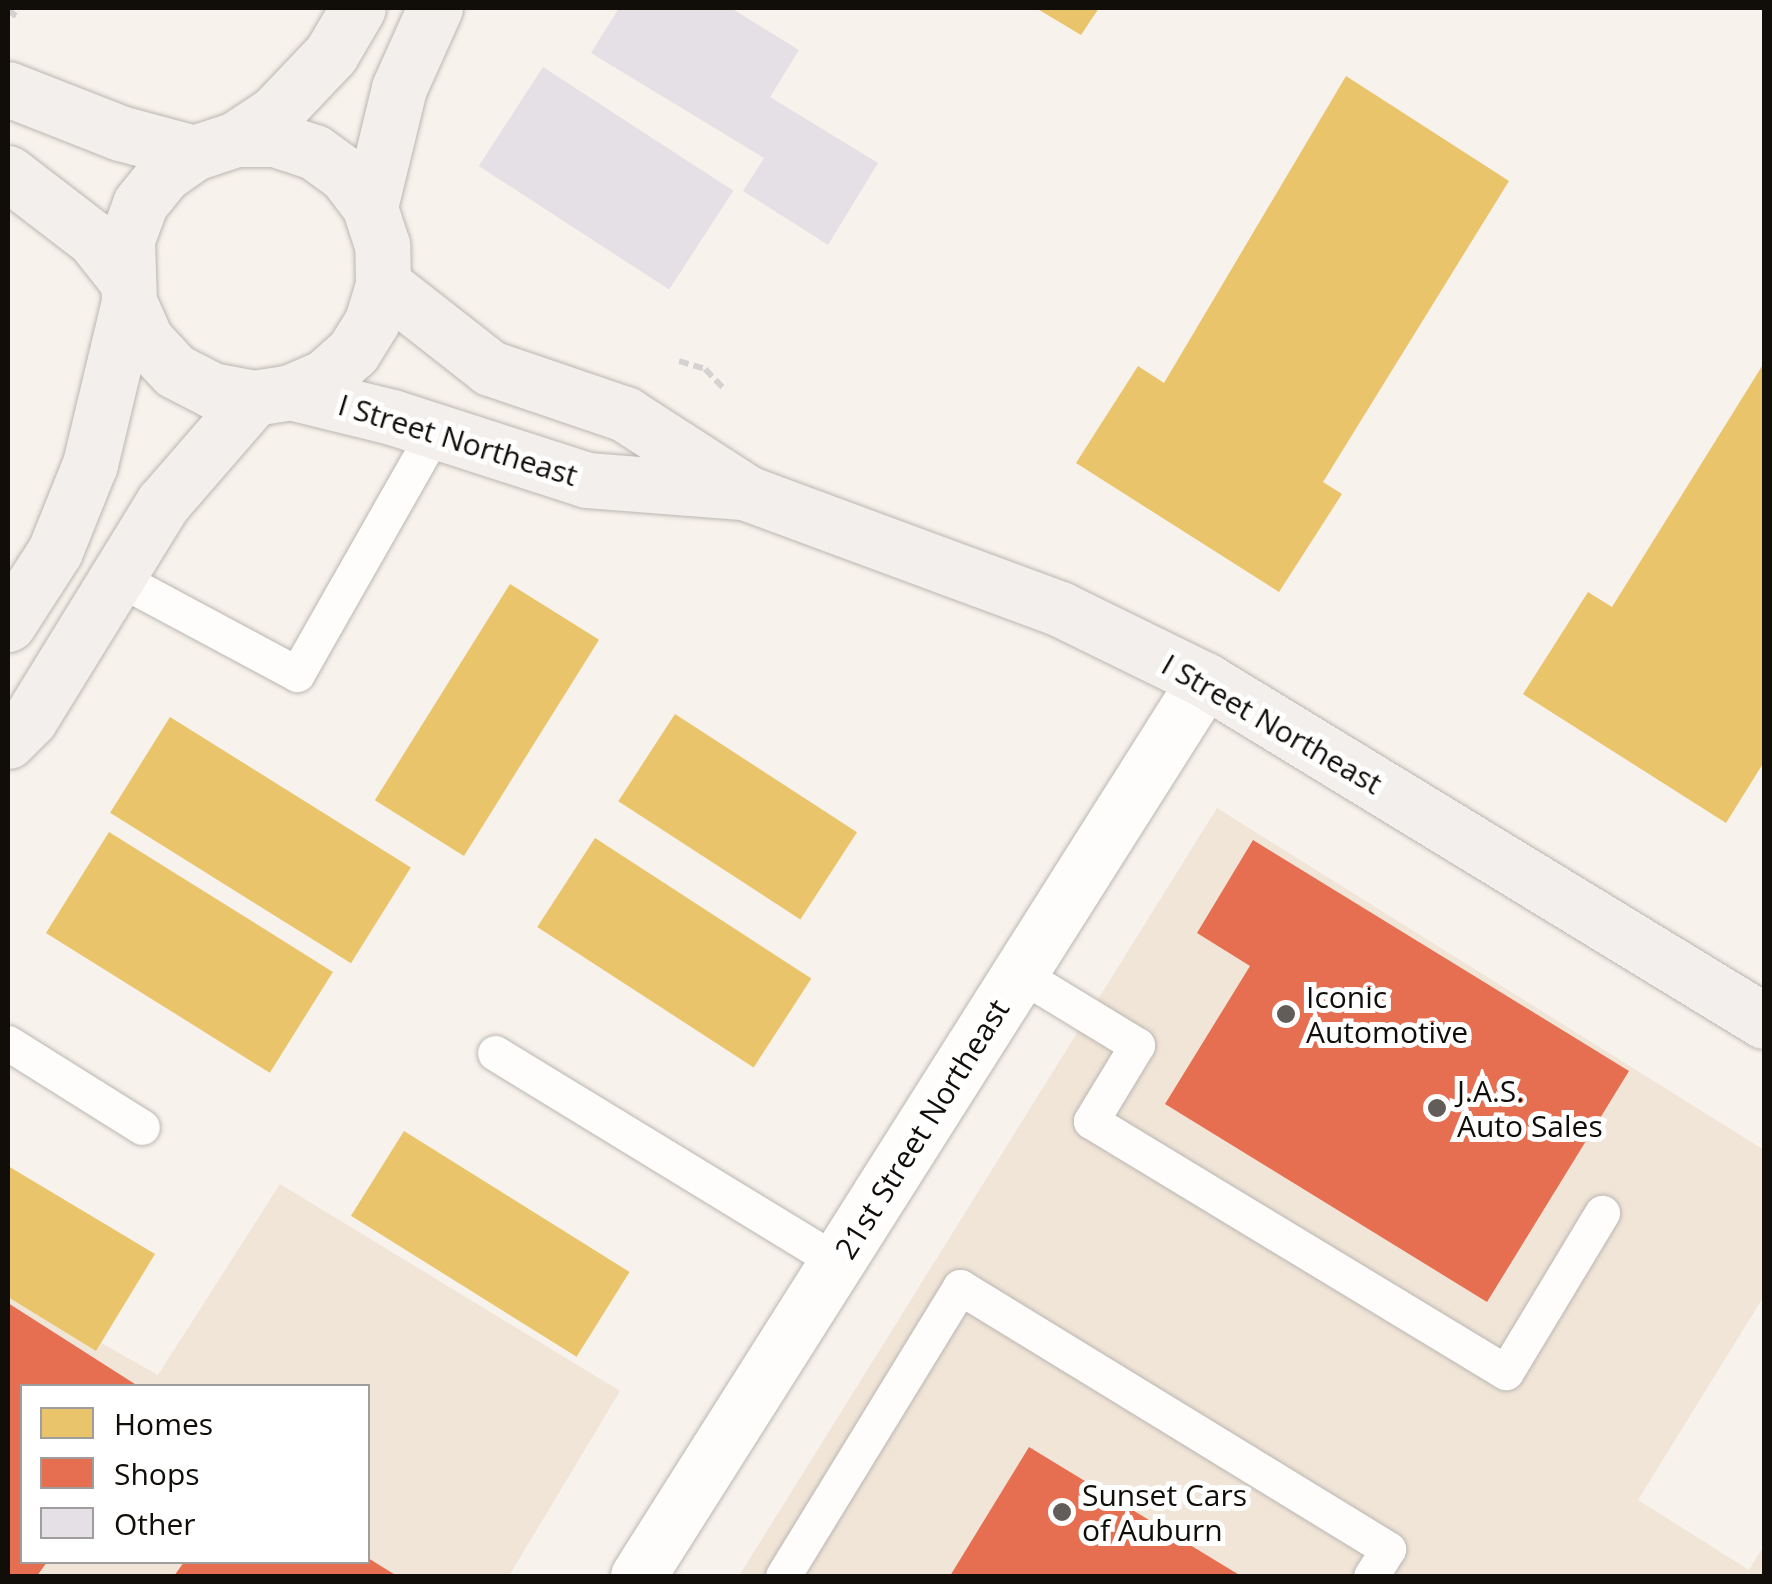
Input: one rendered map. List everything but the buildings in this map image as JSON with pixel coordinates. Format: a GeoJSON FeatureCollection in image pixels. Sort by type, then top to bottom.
{"type":"FeatureCollection","features":[{"type":"Feature","properties":{"kind":"street"},"geometry":{"type":"LineString","coordinates":[[8,624],[55,551],[90,464],[127,290],[127,240],[140,204],[164,174],[275,113],[320,66],[358,8]]}},
{"type":"Feature","properties":{"kind":"street"},"geometry":{"type":"LineString","coordinates":[[370,207],[399,88],[435,8]]}},
{"type":"Feature","properties":{"kind":"street","name":"I Street Northeast"},"geometry":{"type":"LineString","coordinates":[[8,89],[120,134],[215,146],[275,138],[314,152],[346,176],[370,207],[382,245],[382,284],[372,321],[353,352],[325,377],[272,395]]}},
{"type":"Feature","properties":{"kind":"street","name":"I Street Northeast"},"geometry":{"type":"LineString","coordinates":[[8,173],[94,239],[127,290],[146,340],[175,371],[212,390],[272,395],[435,431],[587,480],[746,493]]}},
{"type":"Feature","properties":{"kind":"street","name":"I Street Northeast"},"geometry":{"type":"LineString","coordinates":[[382,284],[490,368],[626,414],[746,493],[1060,609],[1205,680],[1764,1021]]}},
{"type":"Feature","properties":{"kind":"street"},"geometry":{"type":"LineString","coordinates":[[8,741],[30,719],[163,503],[272,395]]}},
{"type":"Feature","properties":{"kind":"street","name":"21st Street Northeast"},"geometry":{"type":"LineString","coordinates":[[638,1576],[1205,680]]}},
{"type":"Feature","properties":{"kind":"lane"},"geometry":{"type":"LineString","coordinates":[[118,578],[297,674],[435,431]]}},
{"type":"Feature","properties":{"kind":"lane"},"geometry":{"type":"LineString","coordinates":[[1020,974],[1137,1045],[1091,1120],[1506,1372],[1602,1214]]}},
{"type":"Feature","properties":{"kind":"lane"},"geometry":{"type":"LineString","coordinates":[[8,1043],[142,1127]]}},
{"type":"Feature","properties":{"kind":"lane"},"geometry":{"type":"LineString","coordinates":[[495,1052],[837,1262]]}},
{"type":"Feature","properties":{"kind":"lane"},"geometry":{"type":"LineString","coordinates":[[783,1576],[960,1287],[1388,1548],[1371,1576]]}},
{"type":"Feature","properties":{"kind":"path"},"geometry":{"type":"LineString","coordinates":[[8,10],[36,29]]}},
{"type":"Feature","properties":{"kind":"path"},"geometry":{"type":"LineString","coordinates":[[672,359],[705,369]]}},
{"type":"Feature","properties":{"kind":"shaded area"},"geometry":{"type":"Polygon","coordinates":[[[1217,808],[1764,1150],[1764,1296],[1638,1500],[1749,1570],[1764,1546],[1764,1576],[739,1576],[1217,808]]]}},
{"type":"Feature","properties":{"kind":"shaded area"},"geometry":{"type":"Polygon","coordinates":[[[280,1184],[620,1391],[509,1576],[8,1576],[8,1290],[158,1375],[280,1184]]]}},
{"type":"Feature","properties":{"kind":"place","name":"Iconic Automotive"},"geometry":{"type":"Point","coordinates":[1286,1014]}},
{"type":"Feature","properties":{"kind":"place","name":"J.A.S. Auto Sales"},"geometry":{"type":"Point","coordinates":[1437,1108]}},
{"type":"Feature","properties":{"kind":"place","name":"Sunset Cars of Auburn"},"geometry":{"type":"Point","coordinates":[1062,1512]}}]}
